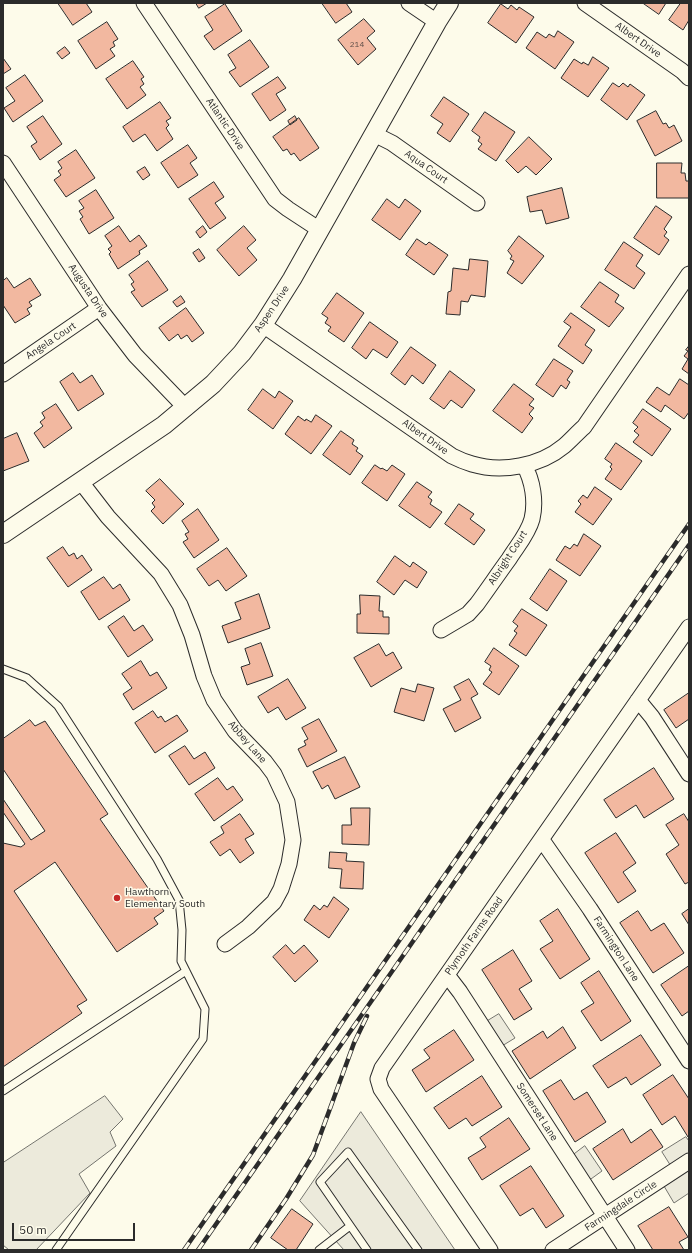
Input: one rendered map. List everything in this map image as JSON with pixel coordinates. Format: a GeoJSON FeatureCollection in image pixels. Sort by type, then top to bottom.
{"type":"FeatureCollection","features":[{"type":"Feature","properties":{"kind":"street","name":"Atlantic Drive"},"geometry":{"type":"LineString","coordinates":[[144,3],[275,199],[288,210],[320,230]]}},
{"type":"Feature","properties":{"kind":"street"},"geometry":{"type":"LineString","coordinates":[[409,3],[438,22]]}},
{"type":"Feature","properties":{"kind":"street","name":"Aspen Drive"},"geometry":{"type":"LineString","coordinates":[[3,534],[164,425],[213,384],[242,353],[263,325],[292,279],[449,3]]}},
{"type":"Feature","properties":{"kind":"street","name":"Albert Drive"},"geometry":{"type":"LineString","coordinates":[[585,3],[682,71],[689,78]]}},
{"type":"Feature","properties":{"kind":"street","name":"Aqua Court"},"geometry":{"type":"LineString","coordinates":[[374,134],[392,143],[477,203]]}},
{"type":"Feature","properties":{"kind":"street","name":"Augusta Drive"},"geometry":{"type":"LineString","coordinates":[[3,163],[99,308],[135,355],[186,408]]}},
{"type":"Feature","properties":{"kind":"street","name":"Albert Drive"},"geometry":{"type":"LineString","coordinates":[[263,325],[452,456],[472,464],[487,467],[509,467],[524,465],[544,458],[563,447],[584,426],[689,274]]}},
{"type":"Feature","properties":{"kind":"street","name":"Angela Court"},"geometry":{"type":"LineString","coordinates":[[3,374],[99,308]]}},
{"type":"Feature","properties":{"kind":"street","name":"Albright Court"},"geometry":{"type":"LineString","coordinates":[[441,630],[468,614],[477,604],[523,538],[532,520],[534,506],[529,474],[524,465]]}},
{"type":"Feature","properties":{"kind":"street","name":"Abbey Lane"},"geometry":{"type":"LineString","coordinates":[[81,482],[108,517],[161,574],[180,605],[192,635],[204,676],[214,700],[235,731],[265,762],[274,774],[287,802],[293,840],[290,864],[281,889],[274,902],[248,927],[225,944]]}},
{"type":"Feature","properties":{"kind":"street","name":"Plymoth Farms Road"},"geometry":{"type":"LineString","coordinates":[[490,1250],[381,1089],[378,1079],[382,1068],[689,627]]}},
{"type":"Feature","properties":{"kind":"street"},"geometry":{"type":"LineString","coordinates":[[638,700],[652,717],[689,774]]}},
{"type":"Feature","properties":{"kind":"street","name":"Farmington Lane"},"geometry":{"type":"LineString","coordinates":[[542,840],[590,909],[689,1060]]}},
{"type":"Feature","properties":{"kind":"street","name":"Somerset Lane"},"geometry":{"type":"LineString","coordinates":[[447,975],[627,1250]]}},
{"type":"Feature","properties":{"kind":"street","name":"Farmingdale Circle"},"geometry":{"type":"LineString","coordinates":[[553,1250],[689,1161]]}},
{"type":"Feature","properties":{"kind":"lane"},"geometry":{"type":"LineString","coordinates":[[3,669],[27,678],[58,706],[157,859],[179,900],[182,930],[181,961],[205,1010],[204,1039],[56,1250]]}},
{"type":"Feature","properties":{"kind":"lane"},"geometry":{"type":"LineString","coordinates":[[3,1091],[186,971]]}},
{"type":"Feature","properties":{"kind":"lane"},"geometry":{"type":"LineString","coordinates":[[367,1250],[320,1182],[348,1152],[418,1250]]}},
{"type":"Feature","properties":{"kind":"lane"},"geometry":{"type":"LineString","coordinates":[[319,1250],[350,1226]]}},
{"type":"Feature","properties":{"kind":"shaded area"},"geometry":{"type":"Polygon","coordinates":[[[499,1014],[515,1038],[497,1049],[481,1025],[499,1014]]]}},
{"type":"Feature","properties":{"kind":"shaded area"},"geometry":{"type":"Polygon","coordinates":[[[105,1096],[123,1119],[110,1132],[116,1146],[79,1174],[90,1193],[36,1250],[9,1250],[3,1245],[3,1163],[105,1096]]]}},
{"type":"Feature","properties":{"kind":"shaded area"},"geometry":{"type":"Polygon","coordinates":[[[361,1112],[455,1250],[344,1250],[300,1201],[361,1112]]]}},
{"type":"Feature","properties":{"kind":"shaded area"},"geometry":{"type":"Polygon","coordinates":[[[686,1137],[689,1141],[689,1161],[684,1165],[689,1173],[689,1193],[674,1203],[661,1181],[674,1171],[662,1152],[686,1137]]]}},
{"type":"Feature","properties":{"kind":"shaded area"},"geometry":{"type":"Polygon","coordinates":[[[585,1146],[602,1171],[584,1184],[568,1159],[585,1146]]]}},
{"type":"Feature","properties":{"kind":"building"},"geometry":{"type":"Polygon","coordinates":[[[58,3],[86,3],[92,12],[73,25],[58,3]]]}},
{"type":"Feature","properties":{"kind":"building"},"geometry":{"type":"Polygon","coordinates":[[[196,3],[207,3],[199,8],[196,3]]]}},
{"type":"Feature","properties":{"kind":"building"},"geometry":{"type":"Polygon","coordinates":[[[322,3],[346,3],[352,12],[336,23],[322,3]]]}},
{"type":"Feature","properties":{"kind":"building"},"geometry":{"type":"Polygon","coordinates":[[[643,3],[666,3],[659,14],[643,3]]]}},
{"type":"Feature","properties":{"kind":"building"},"geometry":{"type":"Polygon","coordinates":[[[681,3],[689,3],[689,20],[683,30],[669,20],[681,3]]]}},
{"type":"Feature","properties":{"kind":"building"},"geometry":{"type":"Polygon","coordinates":[[[225,4],[242,31],[214,50],[204,36],[213,30],[205,17],[225,4]]]}},
{"type":"Feature","properties":{"kind":"building"},"geometry":{"type":"Polygon","coordinates":[[[501,4],[508,9],[511,5],[517,10],[519,7],[534,17],[516,43],[488,23],[501,4]]]}},
{"type":"Feature","properties":{"kind":"building"},"geometry":{"type":"Polygon","coordinates":[[[364,19],[375,31],[367,38],[376,49],[358,65],[338,40],[364,19]]]}},
{"type":"Feature","properties":{"kind":"building"},"geometry":{"type":"Polygon","coordinates":[[[107,22],[118,39],[113,42],[115,46],[110,49],[115,56],[96,69],[78,41],[107,22]]]}},
{"type":"Feature","properties":{"kind":"building"},"geometry":{"type":"Polygon","coordinates":[[[558,31],[574,42],[555,69],[526,48],[537,32],[546,38],[549,34],[554,37],[558,31]]]}},
{"type":"Feature","properties":{"kind":"building"},"geometry":{"type":"Polygon","coordinates":[[[250,40],[269,67],[240,87],[229,72],[236,68],[228,55],[250,40]]]}},
{"type":"Feature","properties":{"kind":"building"},"geometry":{"type":"Polygon","coordinates":[[[65,47],[70,53],[62,59],[57,53],[65,47]]]}},
{"type":"Feature","properties":{"kind":"building"},"geometry":{"type":"Polygon","coordinates":[[[593,57],[609,68],[588,97],[561,78],[574,59],[582,64],[583,62],[588,65],[593,57]]]}},
{"type":"Feature","properties":{"kind":"building"},"geometry":{"type":"Polygon","coordinates":[[[3,58],[11,69],[3,74],[3,58]]]}},
{"type":"Feature","properties":{"kind":"building"},"geometry":{"type":"Polygon","coordinates":[[[133,61],[144,77],[141,79],[144,84],[140,87],[146,95],[127,109],[106,79],[133,61]]]}},
{"type":"Feature","properties":{"kind":"building"},"geometry":{"type":"Polygon","coordinates":[[[25,75],[43,101],[13,122],[4,108],[15,101],[6,88],[25,75]]]}},
{"type":"Feature","properties":{"kind":"building"},"geometry":{"type":"Polygon","coordinates":[[[278,77],[286,88],[276,94],[286,110],[270,121],[252,94],[278,77]]]}},
{"type":"Feature","properties":{"kind":"building"},"geometry":{"type":"Polygon","coordinates":[[[613,83],[619,87],[623,83],[628,87],[630,84],[645,95],[627,120],[601,100],[613,83]]]}},
{"type":"Feature","properties":{"kind":"building"},"geometry":{"type":"Polygon","coordinates":[[[444,97],[469,114],[450,142],[437,133],[443,124],[431,116],[444,97]]]}},
{"type":"Feature","properties":{"kind":"building"},"geometry":{"type":"Polygon","coordinates":[[[160,102],[171,118],[166,121],[169,125],[166,128],[173,139],[157,151],[145,134],[133,142],[123,127],[160,102]]]}},
{"type":"Feature","properties":{"kind":"building"},"geometry":{"type":"Polygon","coordinates":[[[656,111],[663,124],[666,123],[669,128],[674,125],[682,141],[655,156],[637,121],[656,111]]]}},
{"type":"Feature","properties":{"kind":"building"},"geometry":{"type":"Polygon","coordinates":[[[485,112],[515,132],[496,161],[478,149],[482,144],[478,141],[480,137],[472,131],[485,112]]]}},
{"type":"Feature","properties":{"kind":"building"},"geometry":{"type":"Polygon","coordinates":[[[43,116],[62,144],[40,160],[31,146],[37,142],[27,127],[43,116]]]}},
{"type":"Feature","properties":{"kind":"building"},"geometry":{"type":"Polygon","coordinates":[[[295,116],[297,120],[290,125],[288,121],[295,116]]]}},
{"type":"Feature","properties":{"kind":"building"},"geometry":{"type":"Polygon","coordinates":[[[299,118],[319,148],[300,161],[294,153],[291,155],[287,149],[283,151],[273,137],[299,118]]]}},
{"type":"Feature","properties":{"kind":"building"},"geometry":{"type":"Polygon","coordinates":[[[529,137],[552,159],[536,175],[526,166],[518,173],[506,161],[529,137]]]}},
{"type":"Feature","properties":{"kind":"building"},"geometry":{"type":"Polygon","coordinates":[[[188,145],[197,158],[190,163],[198,175],[178,188],[161,163],[188,145]]]}},
{"type":"Feature","properties":{"kind":"building"},"geometry":{"type":"Polygon","coordinates":[[[76,150],[95,178],[66,197],[54,180],[61,175],[58,171],[62,168],[58,162],[76,150]]]}},
{"type":"Feature","properties":{"kind":"building"},"geometry":{"type":"Polygon","coordinates":[[[657,163],[682,163],[681,173],[685,173],[686,181],[689,181],[689,198],[657,198],[657,163]]]}},
{"type":"Feature","properties":{"kind":"building"},"geometry":{"type":"Polygon","coordinates":[[[145,167],[150,175],[143,180],[137,172],[145,167]]]}},
{"type":"Feature","properties":{"kind":"building"},"geometry":{"type":"Polygon","coordinates":[[[214,182],[224,197],[215,203],[226,218],[210,229],[189,199],[214,182]]]}},
{"type":"Feature","properties":{"kind":"building"},"geometry":{"type":"Polygon","coordinates":[[[562,188],[569,218],[546,224],[542,210],[530,212],[527,197],[562,188]]]}},
{"type":"Feature","properties":{"kind":"building"},"geometry":{"type":"Polygon","coordinates":[[[96,190],[114,218],[89,234],[80,219],[83,217],[79,211],[84,208],[79,201],[96,190]]]}},
{"type":"Feature","properties":{"kind":"building"},"geometry":{"type":"Polygon","coordinates":[[[387,199],[399,208],[405,199],[421,211],[400,240],[372,220],[387,199]]]}},
{"type":"Feature","properties":{"kind":"building"},"geometry":{"type":"Polygon","coordinates":[[[656,206],[672,217],[664,229],[667,232],[664,236],[669,240],[659,255],[634,238],[656,206]]]}},
{"type":"Feature","properties":{"kind":"building"},"geometry":{"type":"Polygon","coordinates":[[[119,226],[130,242],[139,235],[147,246],[139,251],[140,254],[118,269],[109,254],[111,252],[108,249],[112,246],[105,236],[119,226]]]}},
{"type":"Feature","properties":{"kind":"building"},"geometry":{"type":"Polygon","coordinates":[[[203,226],[207,232],[200,238],[196,232],[203,226]]]}},
{"type":"Feature","properties":{"kind":"building"},"geometry":{"type":"Polygon","coordinates":[[[244,226],[256,240],[247,248],[257,260],[239,276],[217,250],[244,226]]]}},
{"type":"Feature","properties":{"kind":"building"},"geometry":{"type":"Polygon","coordinates":[[[519,236],[544,256],[522,284],[507,273],[514,261],[510,259],[512,256],[508,251],[519,236]]]}},
{"type":"Feature","properties":{"kind":"building"},"geometry":{"type":"Polygon","coordinates":[[[417,239],[426,245],[429,242],[448,255],[434,275],[406,255],[417,239]]]}},
{"type":"Feature","properties":{"kind":"building"},"geometry":{"type":"Polygon","coordinates":[[[624,242],[643,255],[636,266],[645,273],[634,289],[605,270],[624,242]]]}},
{"type":"Feature","properties":{"kind":"building"},"geometry":{"type":"Polygon","coordinates":[[[199,249],[205,258],[199,262],[193,253],[199,249]]]}},
{"type":"Feature","properties":{"kind":"building"},"geometry":{"type":"Polygon","coordinates":[[[470,259],[488,261],[485,297],[471,295],[468,302],[461,301],[460,315],[446,314],[448,292],[451,291],[453,268],[468,270],[470,259]]]}},
{"type":"Feature","properties":{"kind":"building"},"geometry":{"type":"Polygon","coordinates":[[[148,261],[168,290],[142,307],[131,292],[135,290],[131,284],[134,282],[129,275],[148,261]]]}},
{"type":"Feature","properties":{"kind":"building"},"geometry":{"type":"Polygon","coordinates":[[[7,278],[14,288],[30,278],[41,295],[29,302],[32,306],[27,309],[30,314],[15,323],[3,305],[3,281],[7,278]]]}},
{"type":"Feature","properties":{"kind":"building"},"geometry":{"type":"Polygon","coordinates":[[[600,282],[619,295],[615,302],[624,308],[609,327],[581,307],[600,282]]]}},
{"type":"Feature","properties":{"kind":"building"},"geometry":{"type":"Polygon","coordinates":[[[337,293],[364,313],[344,342],[328,331],[331,327],[325,323],[328,318],[322,314],[337,293]]]}},
{"type":"Feature","properties":{"kind":"building"},"geometry":{"type":"Polygon","coordinates":[[[181,296],[185,302],[177,307],[173,302],[181,296]]]}},
{"type":"Feature","properties":{"kind":"building"},"geometry":{"type":"Polygon","coordinates":[[[186,308],[204,333],[192,342],[187,335],[181,339],[178,334],[169,341],[159,328],[186,308]]]}},
{"type":"Feature","properties":{"kind":"building"},"geometry":{"type":"Polygon","coordinates":[[[571,313],[595,330],[585,345],[592,350],[583,364],[558,346],[571,327],[564,322],[571,313]]]}},
{"type":"Feature","properties":{"kind":"building"},"geometry":{"type":"Polygon","coordinates":[[[370,322],[398,342],[387,358],[373,349],[366,359],[352,348],[370,322]]]}},
{"type":"Feature","properties":{"kind":"building"},"geometry":{"type":"Polygon","coordinates":[[[689,346],[689,374],[682,369],[688,359],[684,356],[688,351],[686,350],[689,346]]]}},
{"type":"Feature","properties":{"kind":"building"},"geometry":{"type":"Polygon","coordinates":[[[411,347],[436,365],[423,384],[412,375],[405,385],[391,374],[411,347]]]}},
{"type":"Feature","properties":{"kind":"building"},"geometry":{"type":"Polygon","coordinates":[[[554,359],[573,371],[567,380],[570,382],[566,389],[561,385],[553,397],[536,385],[554,359]]]}},
{"type":"Feature","properties":{"kind":"building"},"geometry":{"type":"Polygon","coordinates":[[[450,371],[475,390],[462,408],[451,400],[444,409],[430,399],[450,371]]]}},
{"type":"Feature","properties":{"kind":"building"},"geometry":{"type":"Polygon","coordinates":[[[73,373],[80,383],[92,375],[104,394],[78,411],[60,382],[73,373]]]}},
{"type":"Feature","properties":{"kind":"building"},"geometry":{"type":"Polygon","coordinates":[[[680,379],[689,385],[689,412],[684,419],[665,405],[661,412],[646,402],[657,387],[669,395],[680,379]]]}},
{"type":"Feature","properties":{"kind":"building"},"geometry":{"type":"Polygon","coordinates":[[[514,384],[534,399],[529,405],[534,408],[529,414],[533,418],[522,433],[493,411],[514,384]]]}},
{"type":"Feature","properties":{"kind":"building"},"geometry":{"type":"Polygon","coordinates":[[[263,389],[275,398],[279,391],[293,401],[273,429],[248,410],[263,389]]]}},
{"type":"Feature","properties":{"kind":"building"},"geometry":{"type":"Polygon","coordinates":[[[56,404],[72,428],[44,448],[34,433],[43,426],[40,422],[45,418],[42,413],[56,404]]]}},
{"type":"Feature","properties":{"kind":"building"},"geometry":{"type":"Polygon","coordinates":[[[643,409],[671,429],[652,456],[633,442],[639,435],[634,431],[638,427],[633,423],[643,409]]]}},
{"type":"Feature","properties":{"kind":"building"},"geometry":{"type":"Polygon","coordinates":[[[316,415],[332,426],[311,454],[285,434],[298,416],[305,421],[306,419],[311,422],[316,415]]]}},
{"type":"Feature","properties":{"kind":"building"},"geometry":{"type":"Polygon","coordinates":[[[341,431],[354,440],[352,444],[358,448],[356,451],[363,456],[350,475],[323,455],[341,431]]]}},
{"type":"Feature","properties":{"kind":"building"},"geometry":{"type":"Polygon","coordinates":[[[17,433],[29,461],[3,471],[3,439],[17,433]]]}},
{"type":"Feature","properties":{"kind":"building"},"geometry":{"type":"Polygon","coordinates":[[[616,443],[642,461],[621,490],[605,479],[612,469],[610,467],[612,464],[605,459],[616,443]]]}},
{"type":"Feature","properties":{"kind":"building"},"geometry":{"type":"Polygon","coordinates":[[[375,465],[387,471],[392,465],[405,474],[387,501],[362,483],[375,465]]]}},
{"type":"Feature","properties":{"kind":"building"},"geometry":{"type":"Polygon","coordinates":[[[160,479],[184,504],[163,524],[151,511],[155,507],[152,503],[155,500],[146,491],[160,479]]]}},
{"type":"Feature","properties":{"kind":"building"},"geometry":{"type":"Polygon","coordinates":[[[417,482],[432,492],[428,497],[432,500],[430,504],[442,512],[430,528],[399,506],[417,482]]]}},
{"type":"Feature","properties":{"kind":"building"},"geometry":{"type":"Polygon","coordinates":[[[595,487],[612,499],[593,525],[575,512],[581,504],[578,501],[583,495],[587,498],[595,487]]]}},
{"type":"Feature","properties":{"kind":"building"},"geometry":{"type":"Polygon","coordinates":[[[459,504],[474,514],[470,519],[485,530],[474,545],[445,524],[459,504]]]}},
{"type":"Feature","properties":{"kind":"building"},"geometry":{"type":"Polygon","coordinates":[[[198,509],[219,540],[194,558],[183,542],[188,539],[185,534],[189,532],[182,521],[198,509]]]}},
{"type":"Feature","properties":{"kind":"building"},"geometry":{"type":"Polygon","coordinates":[[[584,534],[601,546],[580,576],[556,560],[565,546],[570,549],[574,544],[577,546],[584,534]]]}},
{"type":"Feature","properties":{"kind":"building"},"geometry":{"type":"Polygon","coordinates":[[[63,547],[69,556],[74,553],[77,559],[82,555],[92,570],[68,587],[47,558],[63,547]]]}},
{"type":"Feature","properties":{"kind":"building"},"geometry":{"type":"Polygon","coordinates":[[[227,548],[247,576],[226,591],[218,580],[209,586],[197,569],[227,548]]]}},
{"type":"Feature","properties":{"kind":"building"},"geometry":{"type":"Polygon","coordinates":[[[395,556],[410,567],[413,562],[427,572],[417,588],[405,580],[394,595],[377,582],[395,556]]]}},
{"type":"Feature","properties":{"kind":"building"},"geometry":{"type":"Polygon","coordinates":[[[550,569],[567,581],[547,611],[530,599],[550,569]]]}},
{"type":"Feature","properties":{"kind":"building"},"geometry":{"type":"Polygon","coordinates":[[[104,577],[113,589],[120,584],[130,600],[99,620],[81,592],[104,577]]]}},
{"type":"Feature","properties":{"kind":"building"},"geometry":{"type":"Polygon","coordinates":[[[259,594],[270,628],[228,643],[222,626],[241,619],[235,603],[259,594]]]}},
{"type":"Feature","properties":{"kind":"building"},"geometry":{"type":"Polygon","coordinates":[[[360,595],[380,596],[379,611],[383,611],[383,617],[389,617],[389,634],[357,633],[357,614],[360,614],[360,595]]]}},
{"type":"Feature","properties":{"kind":"building"},"geometry":{"type":"Polygon","coordinates":[[[522,609],[547,625],[526,656],[509,645],[517,633],[514,631],[518,626],[513,622],[522,609]]]}},
{"type":"Feature","properties":{"kind":"building"},"geometry":{"type":"Polygon","coordinates":[[[124,616],[134,631],[143,625],[153,640],[128,657],[108,627],[124,616]]]}},
{"type":"Feature","properties":{"kind":"building"},"geometry":{"type":"Polygon","coordinates":[[[261,643],[273,676],[247,685],[241,667],[250,664],[245,649],[261,643]]]}},
{"type":"Feature","properties":{"kind":"building"},"geometry":{"type":"Polygon","coordinates":[[[379,644],[386,656],[393,652],[402,668],[371,687],[354,658],[379,644]]]}},
{"type":"Feature","properties":{"kind":"building"},"geometry":{"type":"Polygon","coordinates":[[[494,648],[519,666],[499,695],[483,684],[492,672],[489,670],[491,666],[485,662],[494,648]]]}},
{"type":"Feature","properties":{"kind":"building"},"geometry":{"type":"Polygon","coordinates":[[[141,661],[150,676],[157,672],[167,688],[133,710],[123,694],[132,688],[122,674],[141,661]]]}},
{"type":"Feature","properties":{"kind":"building"},"geometry":{"type":"Polygon","coordinates":[[[288,679],[306,708],[286,720],[278,707],[268,713],[258,697],[288,679]]]}},
{"type":"Feature","properties":{"kind":"building"},"geometry":{"type":"Polygon","coordinates":[[[469,679],[478,694],[471,698],[481,718],[455,732],[443,709],[461,700],[454,687],[469,679]]]}},
{"type":"Feature","properties":{"kind":"building"},"geometry":{"type":"Polygon","coordinates":[[[418,684],[434,688],[424,721],[394,712],[401,688],[415,692],[418,684]]]}},
{"type":"Feature","properties":{"kind":"building"},"geometry":{"type":"Polygon","coordinates":[[[689,693],[689,719],[676,728],[664,710],[689,693]]]}},
{"type":"Feature","properties":{"kind":"building"},"geometry":{"type":"Polygon","coordinates":[[[153,711],[158,718],[161,716],[165,722],[177,715],[188,731],[155,753],[135,723],[153,711]]]}},
{"type":"Feature","properties":{"kind":"building"},"geometry":{"type":"Polygon","coordinates":[[[319,719],[337,751],[307,767],[298,749],[306,745],[304,741],[308,739],[302,728],[319,719]]]}},
{"type":"Feature","properties":{"kind":"building","name":"Hawthorn Elementary South"},"geometry":{"type":"Polygon","coordinates":[[[30,720],[35,726],[45,721],[108,814],[100,819],[164,911],[154,918],[158,924],[117,952],[55,862],[14,891],[87,1000],[77,1006],[82,1013],[3,1067],[3,843],[21,847],[25,844],[3,812],[3,799],[31,840],[45,831],[3,769],[3,739],[30,720]]]}},
{"type":"Feature","properties":{"kind":"building"},"geometry":{"type":"Polygon","coordinates":[[[185,746],[194,759],[205,752],[215,768],[189,785],[169,756],[185,746]]]}},
{"type":"Feature","properties":{"kind":"building"},"geometry":{"type":"Polygon","coordinates":[[[345,757],[360,787],[335,799],[328,785],[322,789],[313,772],[345,757]]]}},
{"type":"Feature","properties":{"kind":"building"},"geometry":{"type":"Polygon","coordinates":[[[654,768],[674,799],[644,818],[636,805],[616,818],[604,800],[654,768]]]}},
{"type":"Feature","properties":{"kind":"building"},"geometry":{"type":"Polygon","coordinates":[[[218,778],[227,790],[233,786],[243,800],[214,821],[195,794],[218,778]]]}},
{"type":"Feature","properties":{"kind":"building"},"geometry":{"type":"Polygon","coordinates":[[[351,808],[370,808],[369,845],[342,844],[342,825],[351,825],[351,808]]]}},
{"type":"Feature","properties":{"kind":"building"},"geometry":{"type":"Polygon","coordinates":[[[240,814],[254,834],[245,839],[254,853],[240,863],[230,849],[220,856],[210,842],[224,833],[221,827],[240,814]]]}},
{"type":"Feature","properties":{"kind":"building"},"geometry":{"type":"Polygon","coordinates":[[[684,814],[689,822],[689,882],[685,884],[666,854],[679,845],[666,825],[684,814]]]}},
{"type":"Feature","properties":{"kind":"building"},"geometry":{"type":"Polygon","coordinates":[[[616,833],[636,863],[623,872],[636,891],[618,903],[585,853],[616,833]]]}},
{"type":"Feature","properties":{"kind":"building"},"geometry":{"type":"Polygon","coordinates":[[[330,852],[347,853],[346,861],[364,862],[363,889],[340,888],[342,869],[329,868],[330,852]]]}},
{"type":"Feature","properties":{"kind":"building"},"geometry":{"type":"Polygon","coordinates":[[[334,897],[349,909],[329,938],[304,920],[314,905],[320,910],[324,905],[327,907],[334,897]]]}},
{"type":"Feature","properties":{"kind":"building"},"geometry":{"type":"Polygon","coordinates":[[[558,909],[590,959],[560,979],[540,949],[553,941],[540,921],[558,909]]]}},
{"type":"Feature","properties":{"kind":"building"},"geometry":{"type":"Polygon","coordinates":[[[689,909],[689,925],[682,914],[689,909]]]}},
{"type":"Feature","properties":{"kind":"building"},"geometry":{"type":"Polygon","coordinates":[[[638,911],[651,931],[664,923],[684,953],[653,973],[620,923],[638,911]]]}},
{"type":"Feature","properties":{"kind":"building"},"geometry":{"type":"Polygon","coordinates":[[[286,945],[294,954],[304,945],[318,961],[295,982],[273,957],[286,945]]]}},
{"type":"Feature","properties":{"kind":"building"},"geometry":{"type":"Polygon","coordinates":[[[513,950],[532,981],[519,989],[532,1009],[514,1020],[482,970],[513,950]]]}},
{"type":"Feature","properties":{"kind":"building"},"geometry":{"type":"Polygon","coordinates":[[[689,966],[689,1011],[682,1016],[661,985],[689,966]]]}},
{"type":"Feature","properties":{"kind":"building"},"geometry":{"type":"Polygon","coordinates":[[[599,971],[631,1021],[601,1041],[581,1011],[594,1003],[581,983],[599,971]]]}},
{"type":"Feature","properties":{"kind":"building"},"geometry":{"type":"Polygon","coordinates":[[[563,1027],[576,1048],[530,1079],[512,1051],[543,1031],[547,1038],[563,1027]]]}},
{"type":"Feature","properties":{"kind":"building"},"geometry":{"type":"Polygon","coordinates":[[[454,1030],[474,1060],[426,1092],[412,1070],[430,1058],[424,1050],[454,1030]]]}},
{"type":"Feature","properties":{"kind":"building"},"geometry":{"type":"Polygon","coordinates":[[[641,1035],[661,1065],[631,1085],[626,1077],[608,1088],[593,1066],[641,1035]]]}},
{"type":"Feature","properties":{"kind":"building"},"geometry":{"type":"Polygon","coordinates":[[[673,1075],[689,1099],[688,1137],[675,1116],[662,1125],[643,1095],[673,1075]]]}},
{"type":"Feature","properties":{"kind":"building"},"geometry":{"type":"Polygon","coordinates":[[[482,1076],[502,1107],[472,1126],[466,1118],[449,1129],[434,1108],[482,1076]]]}},
{"type":"Feature","properties":{"kind":"building"},"geometry":{"type":"Polygon","coordinates":[[[561,1080],[574,1100],[587,1092],[606,1122],[575,1142],[543,1091],[561,1080]]]}},
{"type":"Feature","properties":{"kind":"building"},"geometry":{"type":"Polygon","coordinates":[[[509,1118],[530,1149],[482,1180],[468,1158],[486,1147],[480,1138],[509,1118]]]}},
{"type":"Feature","properties":{"kind":"building"},"geometry":{"type":"Polygon","coordinates":[[[623,1129],[631,1143],[651,1129],[663,1147],[613,1180],[593,1149],[623,1129]]]}},
{"type":"Feature","properties":{"kind":"building"},"geometry":{"type":"Polygon","coordinates":[[[531,1166],[564,1216],[546,1228],[533,1208],[520,1216],[500,1186],[531,1166]]]}},
{"type":"Feature","properties":{"kind":"building"},"geometry":{"type":"Polygon","coordinates":[[[669,1207],[688,1237],[679,1242],[684,1250],[653,1250],[638,1226],[669,1207]]]}},
{"type":"Feature","properties":{"kind":"building"},"geometry":{"type":"Polygon","coordinates":[[[292,1209],[313,1224],[296,1250],[288,1250],[271,1238],[292,1209]]]}},
{"type":"Feature","properties":{"kind":"railway"},"geometry":{"type":"LineString","coordinates":[[184,1250],[689,524]]}},
{"type":"Feature","properties":{"kind":"railway"},"geometry":{"type":"LineString","coordinates":[[198,1250],[689,545]]}},
{"type":"Feature","properties":{"kind":"railway"},"geometry":{"type":"LineString","coordinates":[[251,1250],[286,1199],[313,1155],[354,1043],[367,1016]]}},
{"type":"Feature","properties":{"kind":"place","name":"Hawthorn Elementary South"},"geometry":{"type":"Point","coordinates":[117,898]}}]}
